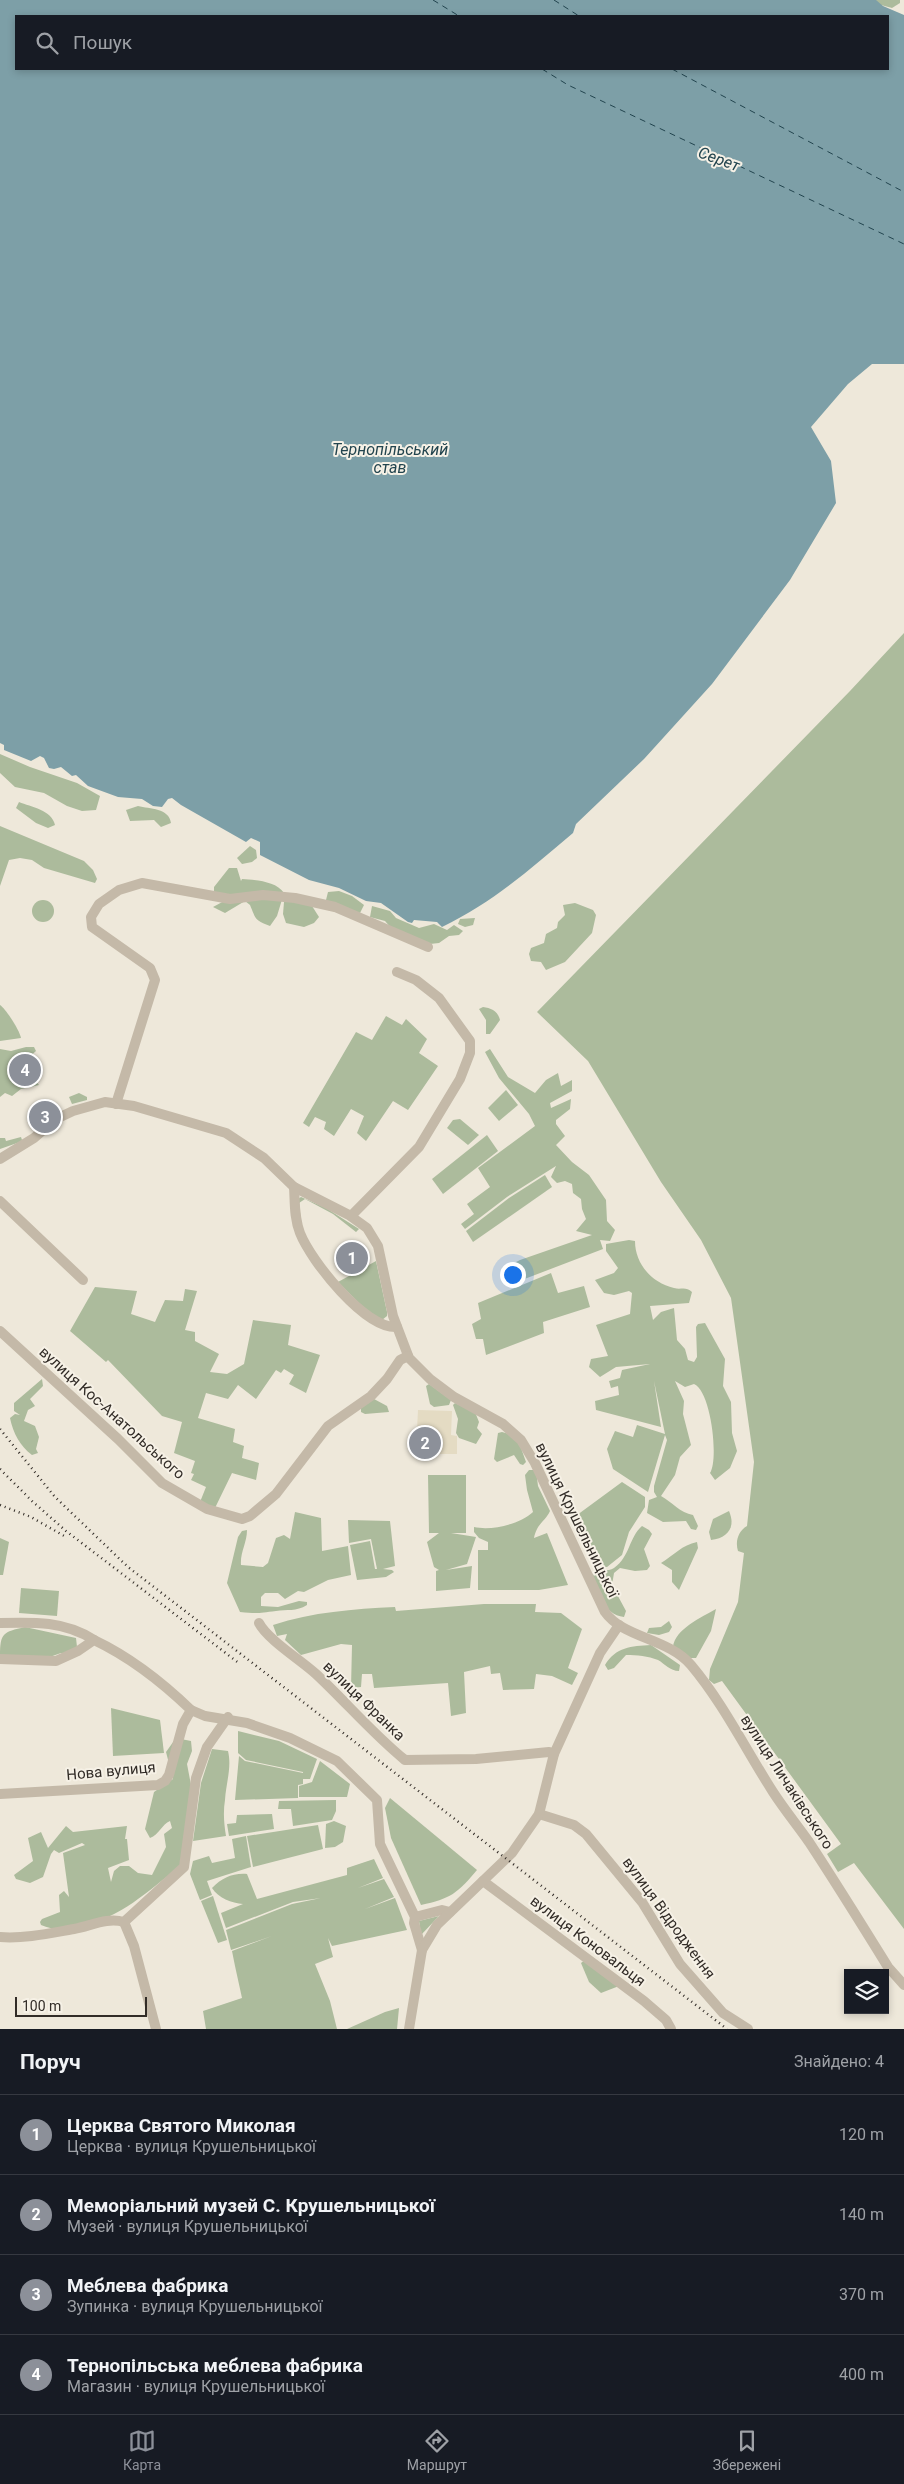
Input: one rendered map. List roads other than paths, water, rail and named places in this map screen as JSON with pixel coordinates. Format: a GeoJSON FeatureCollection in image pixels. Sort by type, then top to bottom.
{"type":"FeatureCollection","features":[{"type":"Feature","properties":{"kind":"street"},"geometry":{"type":"LineString","coordinates":[[116,1104],[155,980],[150,968],[92,927],[90,922],[94,912],[109,895],[142,883],[230,899],[263,895],[294,898],[335,907],[428,947]]}},
{"type":"Feature","properties":{"kind":"street"},"geometry":{"type":"LineString","coordinates":[[351,1216],[419,1146],[460,1079],[470,1053],[470,1041],[439,998],[416,980],[397,972]]}},
{"type":"Feature","properties":{"kind":"street","name":"вулиця Крушельницької"},"geometry":{"type":"LineString","coordinates":[[0,1159],[34,1138],[56,1119],[73,1111],[105,1102],[143,1108],[226,1133],[264,1158],[294,1187],[351,1216],[367,1228],[378,1246],[387,1292],[397,1328],[408,1356],[416,1366],[454,1397],[516,1434],[535,1463],[605,1612],[619,1626]]}},
{"type":"Feature","properties":{"kind":"street"},"geometry":{"type":"LineString","coordinates":[[294,1187],[296,1216],[300,1232],[308,1249],[340,1290],[361,1310],[390,1328],[397,1328]]}},
{"type":"Feature","properties":{"kind":"street"},"geometry":{"type":"LineString","coordinates":[[0,1201],[83,1280]]}},
{"type":"Feature","properties":{"kind":"street","name":"вулиця Кос-Анатольського"},"geometry":{"type":"LineString","coordinates":[[0,1331],[118,1439],[162,1483],[207,1508],[242,1519],[258,1510],[276,1494],[328,1426],[371,1396],[387,1379],[400,1360],[408,1356]]}},
{"type":"Feature","properties":{"kind":"street"},"geometry":{"type":"LineString","coordinates":[[0,1623],[52,1623],[74,1629],[119,1652],[148,1671],[191,1710],[246,1723],[290,1738],[337,1761],[377,1800],[380,1844],[415,1917],[414,1923],[422,1950]]}},
{"type":"Feature","properties":{"kind":"street","name":"вулиця Франка"},"geometry":{"type":"LineString","coordinates":[[259,1623],[262,1628],[316,1674],[386,1744],[405,1760],[476,1759],[549,1752],[554,1754]]}},
{"type":"Feature","properties":{"kind":"street"},"geometry":{"type":"LineString","coordinates":[[409,2029],[422,1950],[437,1925],[512,1853],[539,1814],[554,1754],[600,1653],[619,1626]]}},
{"type":"Feature","properties":{"kind":"street","name":"вулиця Личаківського"},"geometry":{"type":"LineString","coordinates":[[619,1626],[662,1644],[689,1663],[708,1688],[888,1966],[904,1985]]}},
{"type":"Feature","properties":{"kind":"street"},"geometry":{"type":"LineString","coordinates":[[0,1659],[56,1661],[78,1651],[94,1640]]}},
{"type":"Feature","properties":{"kind":"street","name":"Нова вулиця"},"geometry":{"type":"LineString","coordinates":[[0,1794],[158,1785],[165,1781],[168,1775],[183,1724],[191,1710]]}},
{"type":"Feature","properties":{"kind":"street"},"geometry":{"type":"LineString","coordinates":[[124,1922],[184,1867],[196,1778],[207,1747],[226,1719]]}},
{"type":"Feature","properties":{"kind":"street","name":"вулиця Відродження"},"geometry":{"type":"LineString","coordinates":[[539,1814],[574,1825],[586,1834],[642,1902],[680,1964],[722,2013],[748,2029]]}},
{"type":"Feature","properties":{"kind":"street","name":"вулиця Коновальця"},"geometry":{"type":"LineString","coordinates":[[483,1881],[636,1995],[666,2020],[671,2029]]}},
{"type":"Feature","properties":{"kind":"street"},"geometry":{"type":"LineString","coordinates":[[415,1917],[442,1910],[450,1912]]}},
{"type":"Feature","properties":{"kind":"street"},"geometry":{"type":"LineString","coordinates":[[0,1937],[12,1938],[75,1929],[113,1919],[124,1922]]}},
{"type":"Feature","properties":{"kind":"street"},"geometry":{"type":"LineString","coordinates":[[124,1922],[134,1946],[156,2029]]}},
{"type":"Feature","properties":{"kind":"water","name":"Тернопільський став"},"geometry":{"type":"Polygon","coordinates":[[[0,0],[876,0],[883,6],[904,15],[904,364],[872,364],[848,384],[811,427],[831,461],[836,503],[790,580],[712,684],[644,759],[576,824],[573,833],[526,872],[495,896],[442,927],[437,922],[414,920],[412,923],[381,903],[366,901],[339,888],[309,880],[260,855],[260,842],[251,838],[246,842],[172,798],[168,799],[162,807],[153,806],[142,799],[118,797],[88,786],[76,775],[72,776],[61,767],[49,768],[44,758],[40,756],[31,761],[4,750],[4,745],[0,743],[0,0]]]}},
{"type":"Feature","properties":{"kind":"railway"},"geometry":{"type":"LineString","coordinates":[[0,1429],[55,1497],[128,1567],[727,2029]]}},
{"type":"Feature","properties":{"kind":"railway"},"geometry":{"type":"LineString","coordinates":[[0,1469],[66,1531],[240,1664]]}},
{"type":"Feature","properties":{"kind":"railway"},"geometry":{"type":"LineString","coordinates":[[0,1505],[31,1517],[66,1537]]}},
{"type":"Feature","properties":{"kind":"place","name":"Тернопільська меблева фабрика"},"geometry":{"type":"Point","coordinates":[25,1070]}},
{"type":"Feature","properties":{"kind":"place","name":"Меблева фабрика"},"geometry":{"type":"Point","coordinates":[45,1117]}},
{"type":"Feature","properties":{"kind":"place","name":"Церква Святого Миколая"},"geometry":{"type":"Point","coordinates":[352,1258]}},
{"type":"Feature","properties":{"kind":"place","name":"Меморіальний музей С. Крушельницької"},"geometry":{"type":"Point","coordinates":[425,1443]}},
{"type":"Feature","properties":{"kind":"water label","name":"Серет"},"geometry":{"type":"Point","coordinates":[719,159]}}]}
